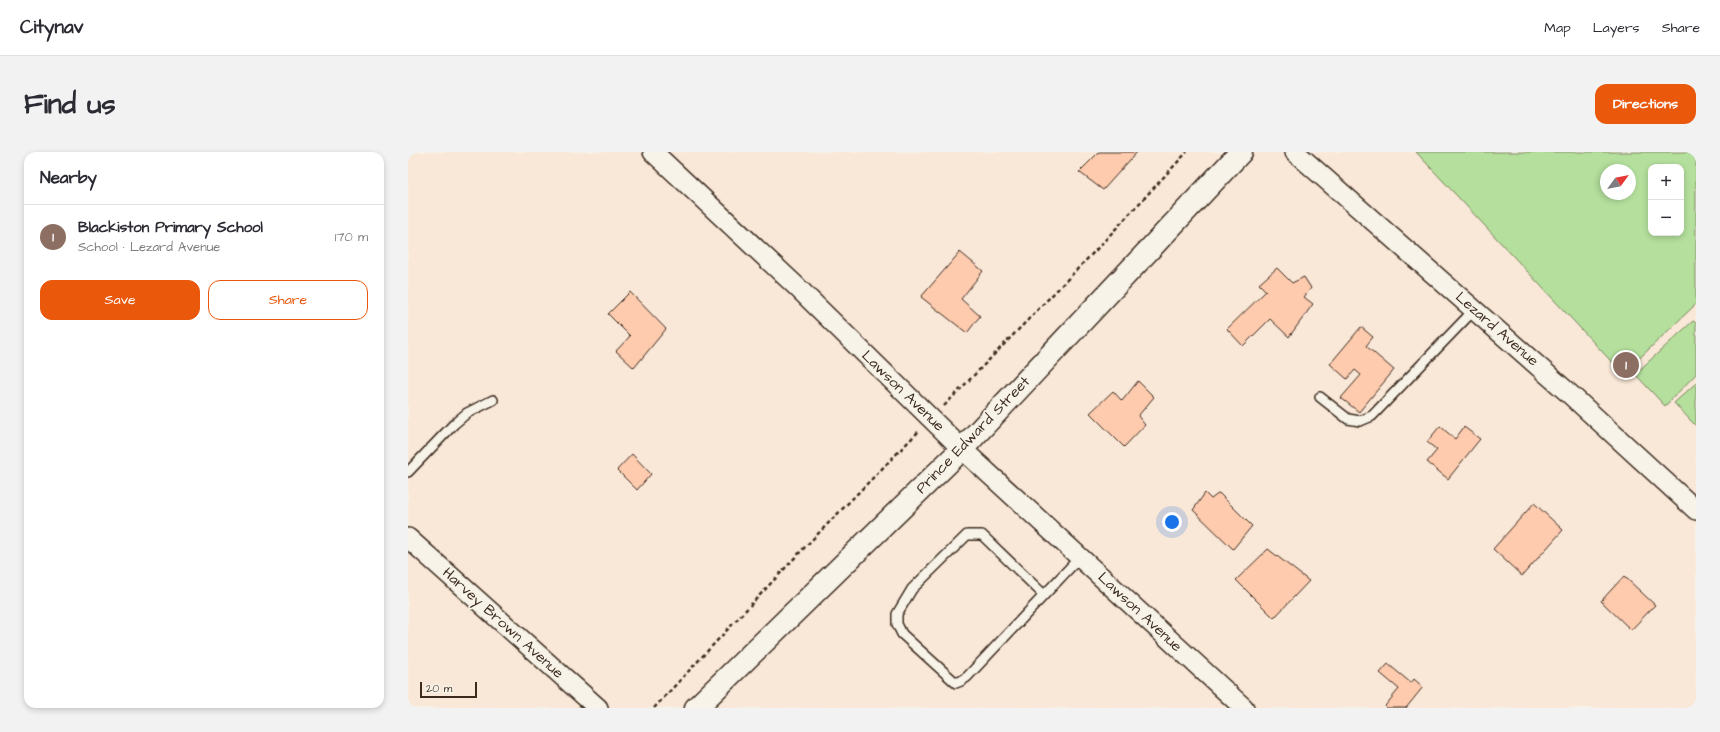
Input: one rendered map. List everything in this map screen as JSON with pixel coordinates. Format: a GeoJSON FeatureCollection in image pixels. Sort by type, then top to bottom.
{"type":"FeatureCollection","features":[{"type":"Feature","properties":{"kind":"main road","name":"Prince Edward Street"},"geometry":{"type":"LineString","coordinates":[[696,708],[962,449],[1241,152]]}},
{"type":"Feature","properties":{"kind":"street","name":"Lawson Avenue"},"geometry":{"type":"LineString","coordinates":[[653,152],[796,286],[962,449],[1244,708]]}},
{"type":"Feature","properties":{"kind":"street","name":"Lezard Avenue"},"geometry":{"type":"LineString","coordinates":[[1295,152],[1572,396],[1696,510]]}},
{"type":"Feature","properties":{"kind":"street","name":"Harvey Brown Avenue"},"geometry":{"type":"LineString","coordinates":[[408,538],[598,708]]}},
{"type":"Feature","properties":{"kind":"lane"},"geometry":{"type":"LineString","coordinates":[[1320,397],[1348,419],[1360,421],[1372,416],[1474,310]]}},
{"type":"Feature","properties":{"kind":"lane"},"geometry":{"type":"LineString","coordinates":[[408,472],[454,424],[467,413],[493,400]]}},
{"type":"Feature","properties":{"kind":"lane"},"geometry":{"type":"LineString","coordinates":[[1044,595],[982,535],[967,535],[912,589],[897,614],[897,624],[902,634],[956,683],[967,677],[1080,557]]}},
{"type":"Feature","properties":{"kind":"shaded area"},"geometry":{"type":"Polygon","coordinates":[[[408,152],[1696,152],[1696,708],[408,708],[408,152]]]}},
{"type":"Feature","properties":{"kind":"green space"},"geometry":{"type":"Polygon","coordinates":[[[1416,152],[1696,152],[1696,304],[1623,374],[1416,152]]]}},
{"type":"Feature","properties":{"kind":"green space"},"geometry":{"type":"Polygon","coordinates":[[[1693,321],[1696,323],[1696,374],[1665,406],[1635,374],[1693,321]]]}},
{"type":"Feature","properties":{"kind":"green space"},"geometry":{"type":"Polygon","coordinates":[[[1696,383],[1696,426],[1674,403],[1696,383]]]}},
{"type":"Feature","properties":{"kind":"building"},"geometry":{"type":"Polygon","coordinates":[[[1099,152],[1137,152],[1103,190],[1079,172],[1099,152]]]}},
{"type":"Feature","properties":{"kind":"building"},"geometry":{"type":"Polygon","coordinates":[[[960,252],[983,271],[961,299],[980,316],[967,333],[921,297],[960,252]]]}},
{"type":"Feature","properties":{"kind":"building"},"geometry":{"type":"Polygon","coordinates":[[[1277,268],[1292,283],[1304,277],[1311,288],[1304,297],[1313,304],[1289,337],[1270,319],[1243,346],[1227,329],[1266,291],[1259,284],[1277,268]]]}},
{"type":"Feature","properties":{"kind":"building"},"geometry":{"type":"Polygon","coordinates":[[[630,292],[666,329],[634,368],[616,351],[630,336],[608,314],[630,292]]]}},
{"type":"Feature","properties":{"kind":"building"},"geometry":{"type":"Polygon","coordinates":[[[1361,327],[1373,337],[1366,346],[1394,370],[1359,412],[1341,398],[1361,375],[1355,370],[1347,379],[1330,364],[1361,327]]]}},
{"type":"Feature","properties":{"kind":"building"},"geometry":{"type":"Polygon","coordinates":[[[1138,381],[1154,397],[1138,416],[1145,425],[1124,447],[1090,413],[1113,391],[1122,401],[1138,381]]]}},
{"type":"Feature","properties":{"kind":"building"},"geometry":{"type":"Polygon","coordinates":[[[1440,426],[1455,439],[1464,427],[1480,439],[1448,479],[1427,462],[1437,450],[1427,442],[1440,426]]]}},
{"type":"Feature","properties":{"kind":"building"},"geometry":{"type":"Polygon","coordinates":[[[632,454],[651,474],[637,490],[617,470],[632,454]]]}},
{"type":"Feature","properties":{"kind":"building"},"geometry":{"type":"Polygon","coordinates":[[[1205,493],[1211,499],[1219,493],[1252,526],[1233,549],[1193,510],[1205,493]]]}},
{"type":"Feature","properties":{"kind":"building"},"geometry":{"type":"Polygon","coordinates":[[[1534,503],[1563,530],[1522,576],[1493,549],[1534,503]]]}},
{"type":"Feature","properties":{"kind":"building"},"geometry":{"type":"Polygon","coordinates":[[[1268,549],[1309,581],[1274,618],[1236,580],[1268,549]]]}},
{"type":"Feature","properties":{"kind":"building"},"geometry":{"type":"Polygon","coordinates":[[[1624,576],[1655,605],[1631,630],[1601,601],[1624,576]]]}},
{"type":"Feature","properties":{"kind":"building"},"geometry":{"type":"Polygon","coordinates":[[[1388,664],[1411,683],[1414,679],[1423,687],[1406,708],[1387,708],[1385,706],[1399,689],[1380,673],[1388,664]]]}},
{"type":"Feature","properties":{"kind":"place","name":"Blackiston Primary School"},"geometry":{"type":"Point","coordinates":[1626,365]}}]}
